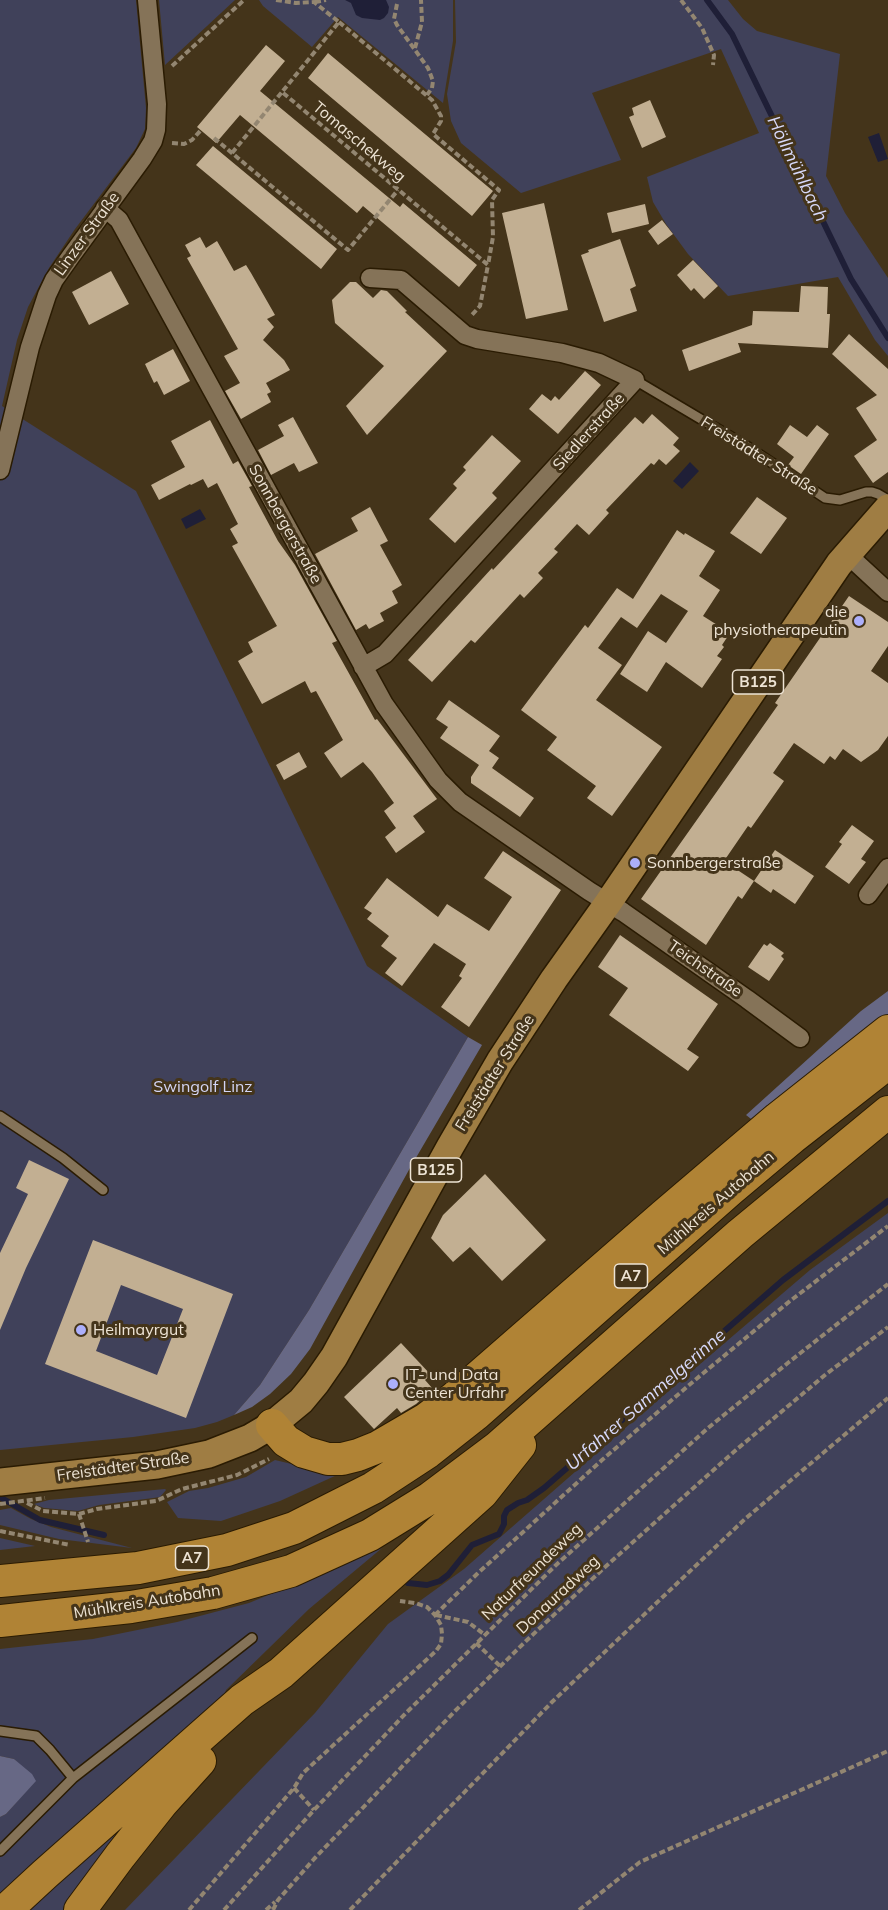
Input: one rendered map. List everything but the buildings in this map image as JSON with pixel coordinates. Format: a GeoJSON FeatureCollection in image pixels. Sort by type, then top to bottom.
{"type":"FeatureCollection","features":[{"type":"Feature","properties":{"kind":"highway"},"geometry":{"type":"LineString","coordinates":[[272,1425],[285,1441],[304,1452],[328,1459],[342,1459],[378,1447],[426,1419],[454,1398],[760,1133],[888,1030]]}},
{"type":"Feature","properties":{"kind":"highway","name":"Mühlkreis Autobahn"},"geometry":{"type":"LineString","coordinates":[[0,1581],[138,1568],[227,1550],[294,1527],[373,1488],[428,1452],[475,1415],[730,1190],[888,1062]]}},
{"type":"Feature","properties":{"kind":"highway","name":"Mühlkreis Autobahn"},"geometry":{"type":"LineString","coordinates":[[0,1621],[167,1602],[224,1591],[291,1571],[370,1535],[430,1498],[498,1447],[740,1234],[888,1112]]}},
{"type":"Feature","properties":{"kind":"highway"},"geometry":{"type":"LineString","coordinates":[[6,1910],[242,1700],[281,1673],[482,1493],[563,1390]]}},
{"type":"Feature","properties":{"kind":"highway"},"geometry":{"type":"LineString","coordinates":[[81,1910],[162,1803],[251,1709],[281,1673]]}},
{"type":"Feature","properties":{"kind":"main road","name":"Freistädter Straße"},"geometry":{"type":"LineString","coordinates":[[3,1484],[186,1460],[230,1446],[272,1425],[301,1401],[334,1357],[444,1157],[500,1061],[839,564],[888,508]]}},
{"type":"Feature","properties":{"kind":"street","name":"Linzer Straße"},"geometry":{"type":"LineString","coordinates":[[0,470],[30,346],[47,295],[54,280],[142,159],[153,138],[157,104],[147,0]]}},
{"type":"Feature","properties":{"kind":"street","name":"Sonnbergerstraße"},"geometry":{"type":"LineString","coordinates":[[105,208],[118,220],[384,704],[438,780],[460,802],[608,903]]}},
{"type":"Feature","properties":{"kind":"street","name":"Siedlerstraße"},"geometry":{"type":"LineString","coordinates":[[363,667],[385,654],[636,380],[599,363],[562,353],[477,339],[458,330],[401,280],[370,278]]}},
{"type":"Feature","properties":{"kind":"street"},"geometry":{"type":"LineString","coordinates":[[848,555],[888,592]]}},
{"type":"Feature","properties":{"kind":"street"},"geometry":{"type":"LineString","coordinates":[[868,895],[888,868]]}},
{"type":"Feature","properties":{"kind":"street","name":"Teichstraße"},"geometry":{"type":"LineString","coordinates":[[608,903],[800,1038]]}},
{"type":"Feature","properties":{"kind":"lane","name":"Freistädter Straße"},"geometry":{"type":"LineString","coordinates":[[636,380],[748,447],[825,498],[840,500],[872,492],[888,500]]}},
{"type":"Feature","properties":{"kind":"lane"},"geometry":{"type":"LineString","coordinates":[[0,1116],[63,1158],[103,1190]]}},
{"type":"Feature","properties":{"kind":"lane"},"geometry":{"type":"LineString","coordinates":[[0,1851],[73,1778],[252,1638]]}},
{"type":"Feature","properties":{"kind":"lane"},"geometry":{"type":"LineString","coordinates":[[0,1731],[36,1736],[73,1778]]}},
{"type":"Feature","properties":{"kind":"path"},"geometry":{"type":"LineString","coordinates":[[171,67],[244,0]]}},
{"type":"Feature","properties":{"kind":"path"},"geometry":{"type":"LineString","coordinates":[[276,0],[296,3],[326,0]]}},
{"type":"Feature","properties":{"kind":"path"},"geometry":{"type":"LineString","coordinates":[[415,49],[422,22],[421,0]]}},
{"type":"Feature","properties":{"kind":"path"},"geometry":{"type":"LineString","coordinates":[[681,0],[702,28],[714,55],[714,65]]}},
{"type":"Feature","properties":{"kind":"path"},"geometry":{"type":"LineString","coordinates":[[313,1],[427,95],[441,116],[441,121],[433,134],[499,190],[492,200],[493,237],[480,306],[458,330]]}},
{"type":"Feature","properties":{"kind":"path"},"geometry":{"type":"LineString","coordinates":[[397,4],[394,19],[428,68],[433,81],[432,88],[427,95]]}},
{"type":"Feature","properties":{"kind":"path"},"geometry":{"type":"LineString","coordinates":[[232,153],[339,22]]}},
{"type":"Feature","properties":{"kind":"path","name":"Tomaschekweg"},"geometry":{"type":"LineString","coordinates":[[282,92],[488,265]]}},
{"type":"Feature","properties":{"kind":"path"},"geometry":{"type":"LineString","coordinates":[[153,138],[184,144],[192,140],[201,130]]}},
{"type":"Feature","properties":{"kind":"path"},"geometry":{"type":"LineString","coordinates":[[214,138],[348,250],[398,190]]}},
{"type":"Feature","properties":{"kind":"path"},"geometry":{"type":"LineString","coordinates":[[435,1615],[610,1452],[790,1301],[888,1226]]}},
{"type":"Feature","properties":{"kind":"path","name":"Naturfreundeweg"},"geometry":{"type":"LineString","coordinates":[[224,1910],[314,1810],[476,1643],[555,1566],[699,1436],[888,1284]]}},
{"type":"Feature","properties":{"kind":"path","name":"Donauradweg"},"geometry":{"type":"LineString","coordinates":[[273,1910],[278,1900],[500,1666],[604,1568],[728,1457],[825,1375],[888,1327]]}},
{"type":"Feature","properties":{"kind":"path"},"geometry":{"type":"LineString","coordinates":[[350,1910],[552,1702],[745,1519],[888,1398]]}},
{"type":"Feature","properties":{"kind":"path"},"geometry":{"type":"LineString","coordinates":[[28,1504],[43,1511],[79,1514],[97,1509],[156,1502],[182,1489],[237,1475],[270,1459]]}},
{"type":"Feature","properties":{"kind":"path"},"geometry":{"type":"LineString","coordinates":[[3,1484],[45,1498]]}},
{"type":"Feature","properties":{"kind":"path"},"geometry":{"type":"LineString","coordinates":[[79,1514],[88,1542]]}},
{"type":"Feature","properties":{"kind":"path"},"geometry":{"type":"LineString","coordinates":[[0,1531],[70,1545]]}},
{"type":"Feature","properties":{"kind":"path"},"geometry":{"type":"LineString","coordinates":[[189,1910],[294,1788],[303,1773],[441,1644],[441,1625],[435,1615],[427,1608],[415,1603],[396,1601]]}},
{"type":"Feature","properties":{"kind":"path"},"geometry":{"type":"LineString","coordinates":[[435,1615],[468,1622],[484,1635]]}},
{"type":"Feature","properties":{"kind":"path"},"geometry":{"type":"LineString","coordinates":[[476,1643],[500,1666]]}},
{"type":"Feature","properties":{"kind":"path"},"geometry":{"type":"LineString","coordinates":[[579,1910],[640,1862],[888,1751]]}},
{"type":"Feature","properties":{"kind":"path"},"geometry":{"type":"LineString","coordinates":[[294,1788],[314,1810]]}},
{"type":"Feature","properties":{"kind":"path"},"geometry":{"type":"LineString","coordinates":[[266,1910],[278,1900]]}},
{"type":"Feature","properties":{"kind":"green space","name":"Swingolf Linz"},"geometry":{"type":"Polygon","coordinates":[[[0,0],[136,0],[146,108],[145,129],[136,148],[75,229],[49,268],[28,307],[17,340],[2,406],[136,491],[367,966],[468,1037],[309,1310],[260,1385],[234,1415],[195,1428],[133,1437],[0,1450],[0,0]]]}},
{"type":"Feature","properties":{"kind":"green space"},"geometry":{"type":"Polygon","coordinates":[[[159,0],[235,0],[165,65],[159,0]]]}},
{"type":"Feature","properties":{"kind":"green space"},"geometry":{"type":"Polygon","coordinates":[[[259,0],[453,0],[453,41],[443,103],[338,17],[312,47],[263,6],[259,0]]]}},
{"type":"Feature","properties":{"kind":"green space"},"geometry":{"type":"Polygon","coordinates":[[[455,0],[728,0],[743,19],[757,31],[840,54],[826,176],[845,213],[888,278],[888,356],[875,340],[838,277],[728,296],[688,254],[653,202],[647,177],[759,133],[721,49],[592,93],[621,160],[521,193],[461,143],[451,121],[447,94],[456,42],[455,0]]]}},
{"type":"Feature","properties":{"kind":"green space"},"geometry":{"type":"Polygon","coordinates":[[[888,1213],[888,1910],[125,1910],[315,1713],[388,1624],[464,1569],[810,1270],[888,1213]]]}},
{"type":"Feature","properties":{"kind":"green space"},"geometry":{"type":"Polygon","coordinates":[[[275,1460],[337,1475],[280,1501],[221,1521],[178,1518],[167,1502],[189,1491],[246,1477],[275,1460]]]}},
{"type":"Feature","properties":{"kind":"green space"},"geometry":{"type":"Polygon","coordinates":[[[165,1489],[160,1497],[99,1505],[78,1511],[44,1508],[34,1504],[49,1500],[165,1489]]]}},
{"type":"Feature","properties":{"kind":"green space"},"geometry":{"type":"Polygon","coordinates":[[[11,1508],[51,1527],[132,1548],[59,1539],[0,1525],[0,1510],[11,1508]]]}},
{"type":"Feature","properties":{"kind":"green space"},"geometry":{"type":"Polygon","coordinates":[[[0,1538],[35,1546],[0,1550],[0,1538]]]}},
{"type":"Feature","properties":{"kind":"green space"},"geometry":{"type":"Polygon","coordinates":[[[382,1548],[309,1609],[226,1690],[213,1727],[69,1910],[0,1910],[0,1817],[6,1814],[35,1781],[14,1759],[0,1756],[0,1649],[93,1639],[177,1622],[249,1603],[382,1548]]]}},
{"type":"Feature","properties":{"kind":"shaded area"},"geometry":{"type":"Polygon","coordinates":[[[345,0],[386,0],[389,7],[388,13],[380,20],[362,18],[356,15],[351,3],[345,0]]]}},
{"type":"Feature","properties":{"kind":"shaded area"},"geometry":{"type":"Polygon","coordinates":[[[879,133],[888,159],[878,162],[868,137],[879,133]]]}},
{"type":"Feature","properties":{"kind":"shaded area"},"geometry":{"type":"Polygon","coordinates":[[[690,462],[699,471],[682,489],[673,481],[690,462]]]}},
{"type":"Feature","properties":{"kind":"shaded area"},"geometry":{"type":"Polygon","coordinates":[[[200,509],[206,519],[186,529],[181,519],[200,509]]]}},
{"type":"Feature","properties":{"kind":"shaded area"},"geometry":{"type":"Polygon","coordinates":[[[888,991],[888,1015],[755,1122],[746,1115],[861,1011],[888,991]]]}},
{"type":"Feature","properties":{"kind":"shaded area"},"geometry":{"type":"Polygon","coordinates":[[[468,1037],[482,1045],[410,1168],[310,1349],[291,1374],[270,1394],[252,1407],[234,1415],[260,1385],[309,1310],[468,1037]]]}},
{"type":"Feature","properties":{"kind":"shaded area"},"geometry":{"type":"Polygon","coordinates":[[[0,1756],[14,1759],[32,1774],[36,1781],[6,1814],[0,1817],[0,1756]]]}},
{"type":"Feature","properties":{"kind":"waterway","name":"Höllmühlbach"},"geometry":{"type":"LineString","coordinates":[[707,0],[732,34],[851,279],[888,338]]}},
{"type":"Feature","properties":{"kind":"waterway","name":"Urfahrer Sammelgerinne"},"geometry":{"type":"LineString","coordinates":[[408,1583],[427,1585],[440,1581],[448,1575],[472,1545],[499,1534],[507,1510],[544,1488],[783,1280],[888,1201]]}},
{"type":"Feature","properties":{"kind":"waterway"},"geometry":{"type":"LineString","coordinates":[[0,1497],[40,1520],[104,1535]]}},
{"type":"Feature","properties":{"kind":"place","name":"die physiotherapeutin"},"geometry":{"type":"Point","coordinates":[859,621]}},
{"type":"Feature","properties":{"kind":"place","name":"Sonnbergerstraße"},"geometry":{"type":"Point","coordinates":[635,863]}},
{"type":"Feature","properties":{"kind":"place","name":"Heilmayrgut"},"geometry":{"type":"Point","coordinates":[81,1330]}},
{"type":"Feature","properties":{"kind":"place","name":"IT- und Data Center Urfahr"},"geometry":{"type":"Point","coordinates":[393,1384]}}]}
